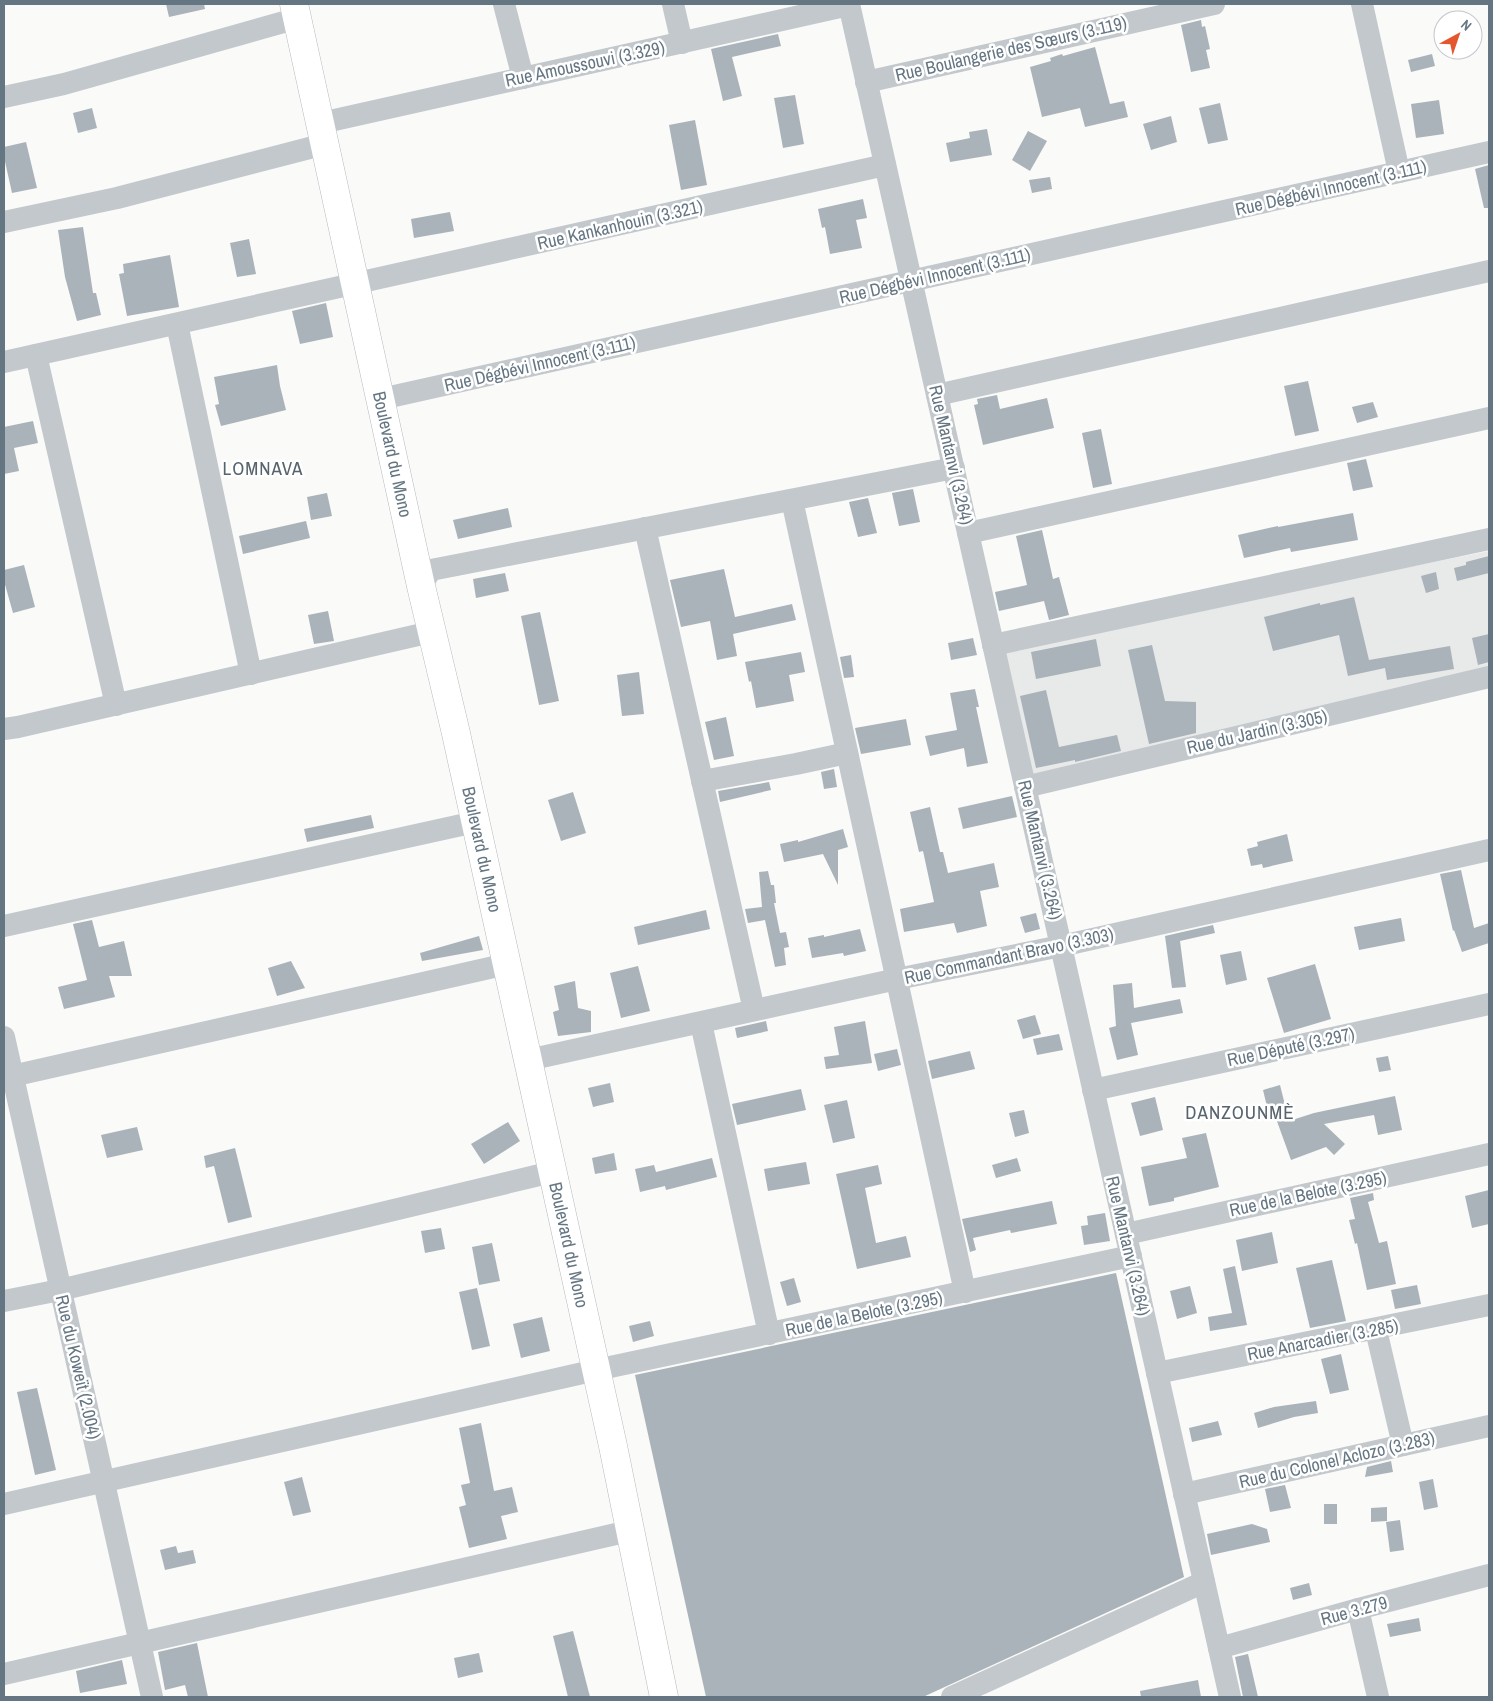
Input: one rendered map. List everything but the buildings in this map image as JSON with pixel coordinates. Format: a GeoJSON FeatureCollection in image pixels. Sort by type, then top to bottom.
{"type":"FeatureCollection","features":[{"type":"Feature","properties":{"kind":"main road","name":"Boulevard du Mono"},"geometry":{"type":"LineString","coordinates":[[300,8],[676,1697]]}},
{"type":"Feature","properties":{"kind":"main road","name":"Boulevard du Mono"},"geometry":{"type":"LineString","coordinates":[[426,578],[432,632],[507,964],[533,1059],[552,1172],[602,1369],[629,1531],[664,1697]]}},
{"type":"Feature","properties":{"kind":"street"},"geometry":{"type":"LineString","coordinates":[[504,4],[522,78]]}},
{"type":"Feature","properties":{"kind":"street"},"geometry":{"type":"LineString","coordinates":[[673,4],[682,43]]}},
{"type":"Feature","properties":{"kind":"street","name":"Rue Amoussouvi (3.329)"},"geometry":{"type":"LineString","coordinates":[[4,222],[117,198],[326,129],[522,78],[849,4]]}},
{"type":"Feature","properties":{"kind":"street","name":"Rue Mantanvi (3.264)"},"geometry":{"type":"LineString","coordinates":[[849,4],[1230,1697]]}},
{"type":"Feature","properties":{"kind":"street","name":"Rue Boulangerie des Sœurs (3.119)"},"geometry":{"type":"LineString","coordinates":[[866,82],[1214,4]]}},
{"type":"Feature","properties":{"kind":"street"},"geometry":{"type":"LineString","coordinates":[[1362,4],[1399,172]]}},
{"type":"Feature","properties":{"kind":"street"},"geometry":{"type":"LineString","coordinates":[[4,97],[64,84],[300,8]]}},
{"type":"Feature","properties":{"kind":"street","name":"Rue Dégbévi Innocent (3.111)"},"geometry":{"type":"LineString","coordinates":[[387,398],[1489,152]]}},
{"type":"Feature","properties":{"kind":"street","name":"Rue Kankanhouin (3.321)"},"geometry":{"type":"LineString","coordinates":[[4,362],[886,165]]}},
{"type":"Feature","properties":{"kind":"street"},"geometry":{"type":"LineString","coordinates":[[937,395],[1489,271]]}},
{"type":"Feature","properties":{"kind":"street"},"geometry":{"type":"LineString","coordinates":[[177,324],[251,674]]}},
{"type":"Feature","properties":{"kind":"street"},"geometry":{"type":"LineString","coordinates":[[36,355],[116,704]]}},
{"type":"Feature","properties":{"kind":"street"},"geometry":{"type":"LineString","coordinates":[[968,533],[1489,418]]}},
{"type":"Feature","properties":{"kind":"street"},"geometry":{"type":"LineString","coordinates":[[426,578],[645,528],[954,468]]}},
{"type":"Feature","properties":{"kind":"street"},"geometry":{"type":"LineString","coordinates":[[792,500],[965,1292]]}},
{"type":"Feature","properties":{"kind":"street"},"geometry":{"type":"LineString","coordinates":[[645,528],[754,1010]]}},
{"type":"Feature","properties":{"kind":"street"},"geometry":{"type":"LineString","coordinates":[[993,645],[1489,539]]}},
{"type":"Feature","properties":{"kind":"street"},"geometry":{"type":"LineString","coordinates":[[4,729],[18,728],[432,632]]}},
{"type":"Feature","properties":{"kind":"street","name":"Rue du Jardin (3.305)"},"geometry":{"type":"LineString","coordinates":[[1025,787],[1489,677]]}},
{"type":"Feature","properties":{"kind":"street"},"geometry":{"type":"LineString","coordinates":[[702,781],[847,753]]}},
{"type":"Feature","properties":{"kind":"street"},"geometry":{"type":"LineString","coordinates":[[4,926],[476,822]]}},
{"type":"Feature","properties":{"kind":"street","name":"Rue Commandant Bravo (3.303)"},"geometry":{"type":"LineString","coordinates":[[533,1059],[897,979],[1061,946],[1489,850]]}},
{"type":"Feature","properties":{"kind":"street"},"geometry":{"type":"LineString","coordinates":[[12,1076],[507,964]]}},
{"type":"Feature","properties":{"kind":"street","name":"Rue Député (3.297)"},"geometry":{"type":"LineString","coordinates":[[1093,1090],[1489,1004]]}},
{"type":"Feature","properties":{"kind":"street"},"geometry":{"type":"LineString","coordinates":[[701,1023],[769,1334]]}},
{"type":"Feature","properties":{"kind":"street","name":"Rue du Koweït (2.004)"},"geometry":{"type":"LineString","coordinates":[[4,1037],[12,1076],[11,1103],[60,1290],[152,1697]]}},
{"type":"Feature","properties":{"kind":"street","name":"Rue de la Belote (3.295)"},"geometry":{"type":"LineString","coordinates":[[4,1504],[602,1369],[965,1292],[1128,1245],[1489,1154]]}},
{"type":"Feature","properties":{"kind":"street"},"geometry":{"type":"LineString","coordinates":[[4,1301],[60,1290],[552,1172]]}},
{"type":"Feature","properties":{"kind":"street","name":"Rue Anarcadier (3.285)"},"geometry":{"type":"LineString","coordinates":[[1157,1373],[1376,1330],[1489,1305]]}},
{"type":"Feature","properties":{"kind":"street"},"geometry":{"type":"LineString","coordinates":[[1376,1330],[1403,1445]]}},
{"type":"Feature","properties":{"kind":"street","name":"Rue du Colonel Aclozo (3.283)"},"geometry":{"type":"LineString","coordinates":[[1184,1494],[1489,1426]]}},
{"type":"Feature","properties":{"kind":"street"},"geometry":{"type":"LineString","coordinates":[[4,1674],[629,1531]]}},
{"type":"Feature","properties":{"kind":"street","name":"Rue 3.279"},"geometry":{"type":"LineString","coordinates":[[1219,1648],[1489,1575]]}},
{"type":"Feature","properties":{"kind":"street"},"geometry":{"type":"LineString","coordinates":[[952,1697],[1204,1582]]}},
{"type":"Feature","properties":{"kind":"street"},"geometry":{"type":"LineString","coordinates":[[1358,1609],[1378,1697]]}},
{"type":"Feature","properties":{"kind":"shaded area"},"geometry":{"type":"Polygon","coordinates":[[[1489,551],[1489,670],[1034,778],[1004,648],[1489,551]]]}},
{"type":"Feature","properties":{"kind":"district","name":"LOMNAVA"},"geometry":{"type":"Point","coordinates":[263,468]}},
{"type":"Feature","properties":{"kind":"district","name":"DANZOUNMÈ"},"geometry":{"type":"Point","coordinates":[1240,1112]}}]}
